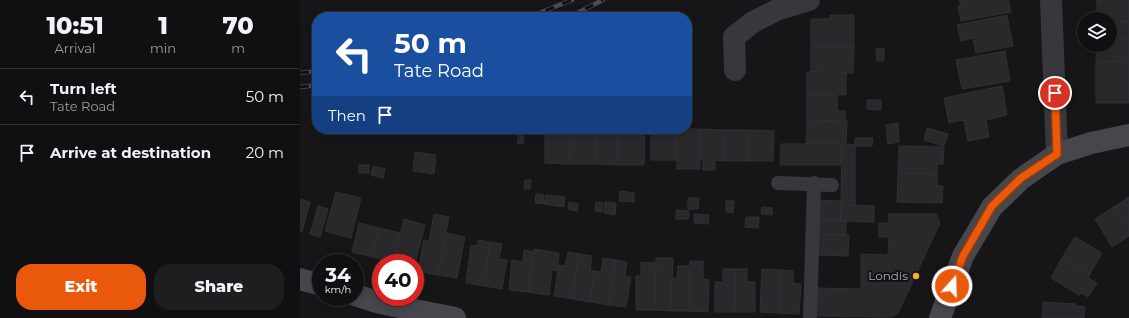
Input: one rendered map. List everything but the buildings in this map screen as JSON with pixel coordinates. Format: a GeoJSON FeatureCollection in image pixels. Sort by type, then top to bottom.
{"type":"FeatureCollection","features":[{"type":"Feature","properties":{"kind":"street"},"geometry":{"type":"LineString","coordinates":[[735,70],[734,37],[753,22],[778,9],[809,0]]}},
{"type":"Feature","properties":{"kind":"street"},"geometry":{"type":"LineString","coordinates":[[1051,0],[1057,154]]}},
{"type":"Feature","properties":{"kind":"street"},"geometry":{"type":"LineString","coordinates":[[940,318],[963,256],[992,206],[1021,178],[1057,154],[1129,135]]}},
{"type":"Feature","properties":{"kind":"street"},"geometry":{"type":"LineString","coordinates":[[300,279],[312,282]]}},
{"type":"Feature","properties":{"kind":"street"},"geometry":{"type":"LineString","coordinates":[[364,298],[380,303],[455,318]]}},
{"type":"Feature","properties":{"kind":"lane"},"geometry":{"type":"LineString","coordinates":[[778,183],[814,183],[832,185]]}},
{"type":"Feature","properties":{"kind":"lane"},"geometry":{"type":"LineString","coordinates":[[810,318],[814,183]]}},
{"type":"Feature","properties":{"kind":"railway"},"geometry":{"type":"LineString","coordinates":[[542,12],[572,0]]}},
{"type":"Feature","properties":{"kind":"railway"},"geometry":{"type":"LineString","coordinates":[[579,12],[603,0]]}},
{"type":"Feature","properties":{"kind":"railway"},"geometry":{"type":"LineString","coordinates":[[300,73],[312,72]]}},
{"type":"Feature","properties":{"kind":"railway"},"geometry":{"type":"LineString","coordinates":[[300,87],[312,86]]}},
{"type":"Feature","properties":{"kind":"place","name":"Londis"},"geometry":{"type":"Point","coordinates":[916,276]}},
{"type":"Feature","properties":{"kind":"route"},"geometry":{"type":"LineString","coordinates":[[952,286],[963,256],[992,206],[1021,178],[1057,154],[1055,93]]}}]}
